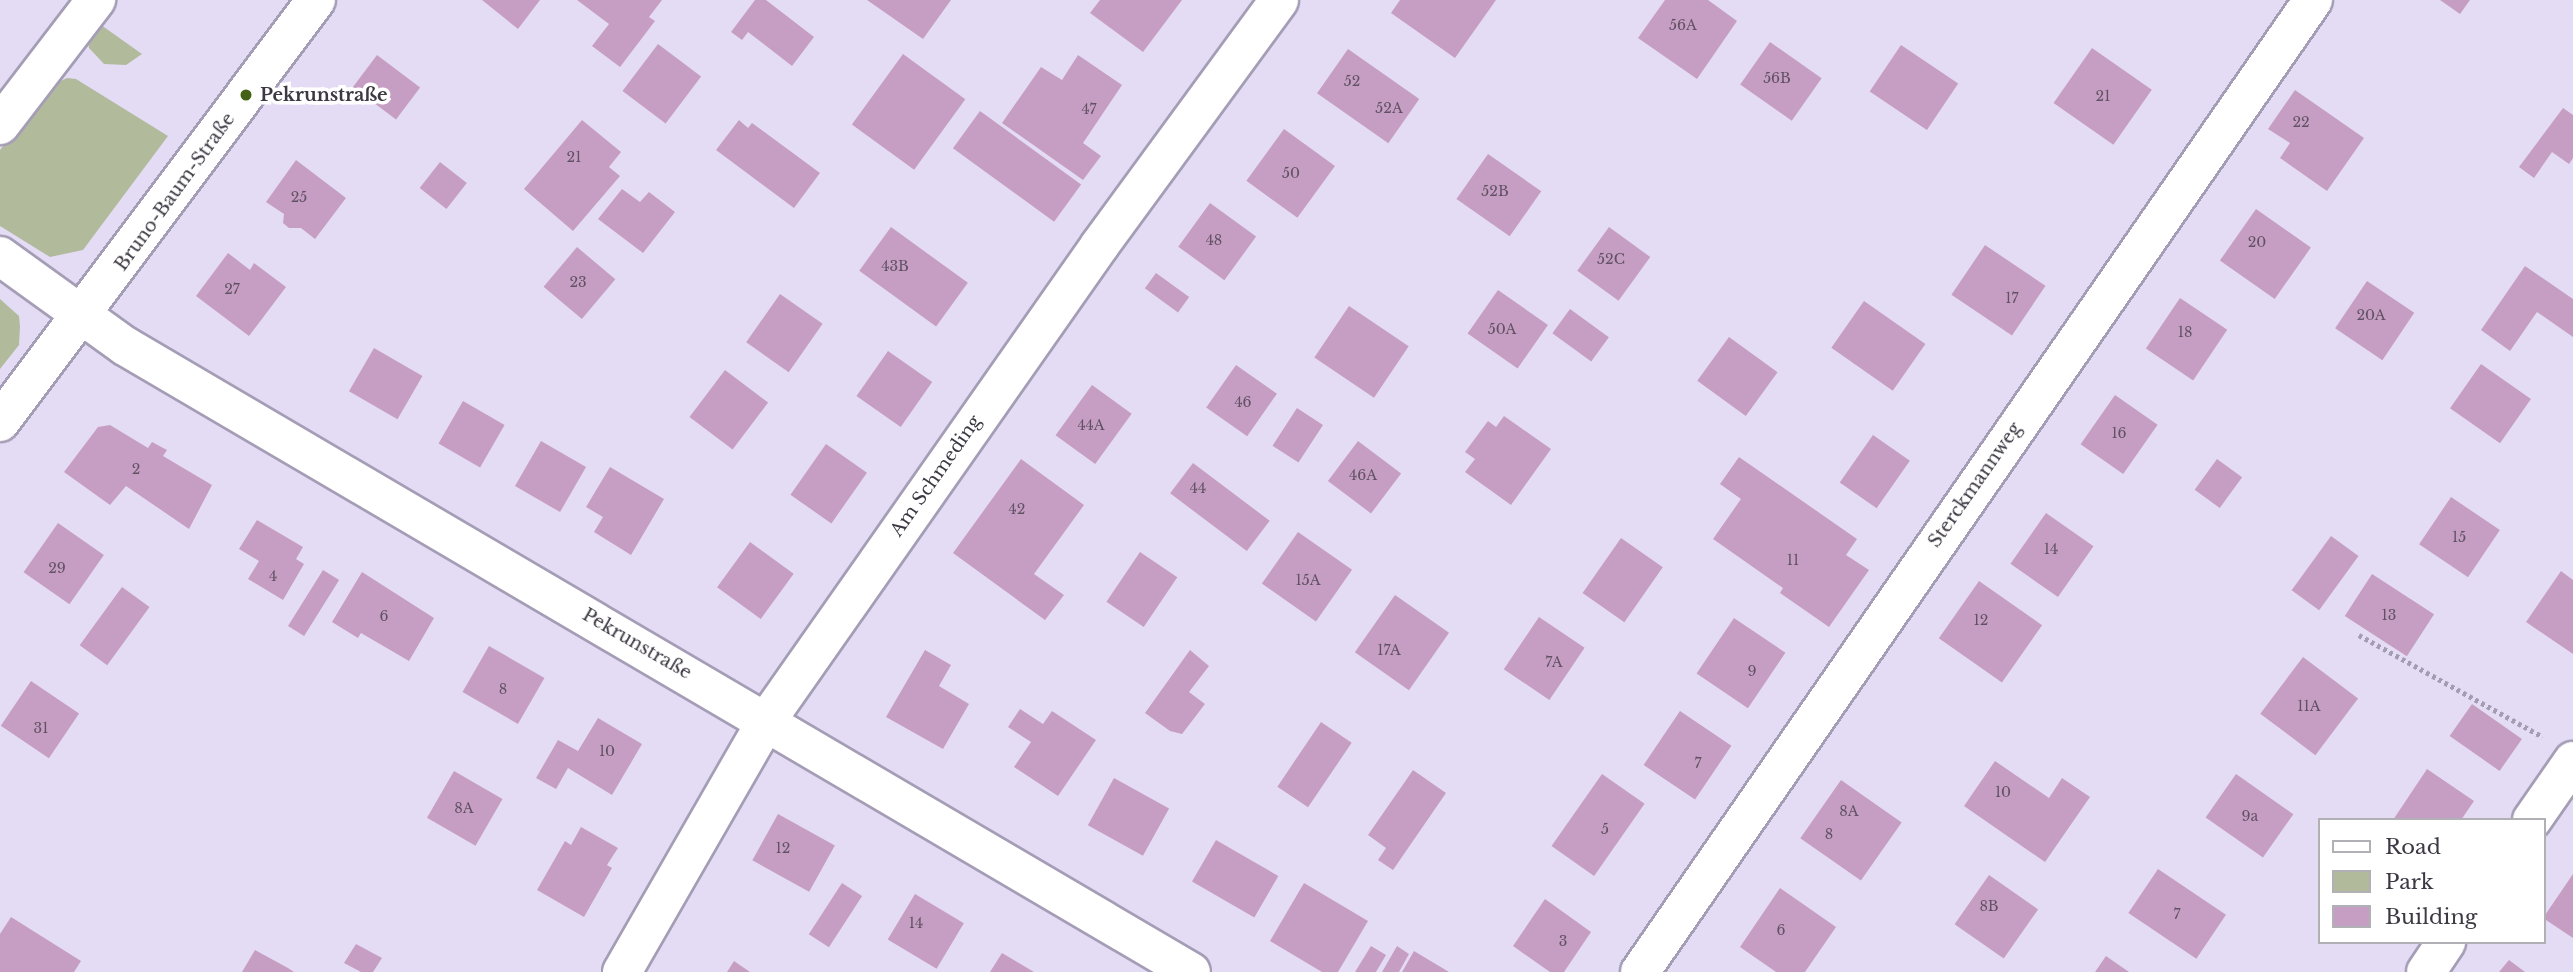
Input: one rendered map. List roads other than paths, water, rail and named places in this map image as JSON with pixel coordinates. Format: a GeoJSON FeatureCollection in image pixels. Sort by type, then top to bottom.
{"type":"FeatureCollection","features":[{"type":"Feature","properties":{"kind":"street"},"geometry":{"type":"LineString","coordinates":[[0,125],[96,0]]}},
{"type":"Feature","properties":{"kind":"street","name":"Bruno-Baum-Straße"},"geometry":{"type":"LineString","coordinates":[[0,422],[83,316],[316,0]]}},
{"type":"Feature","properties":{"kind":"street","name":"Am Schmeding"},"geometry":{"type":"LineString","coordinates":[[622,972],[767,720],[977,419],[1279,0]]}},
{"type":"Feature","properties":{"kind":"street","name":"Sterckmannweg"},"geometry":{"type":"LineString","coordinates":[[1640,972],[2313,0]]}},
{"type":"Feature","properties":{"kind":"street"},"geometry":{"type":"LineString","coordinates":[[0,256],[83,316]]}},
{"type":"Feature","properties":{"kind":"street","name":"Pekrunstraße"},"geometry":{"type":"LineString","coordinates":[[83,316],[125,346],[767,720],[1191,972]]}},
{"type":"Feature","properties":{"kind":"street"},"geometry":{"type":"LineString","coordinates":[[2533,818],[2562,751]]}},
{"type":"Feature","properties":{"kind":"street"},"geometry":{"type":"LineString","coordinates":[[2426,972],[2445,944]]}},
{"type":"Feature","properties":{"kind":"place","name":"Pekrunstraße"},"geometry":{"type":"Point","coordinates":[246,95]}}]}
